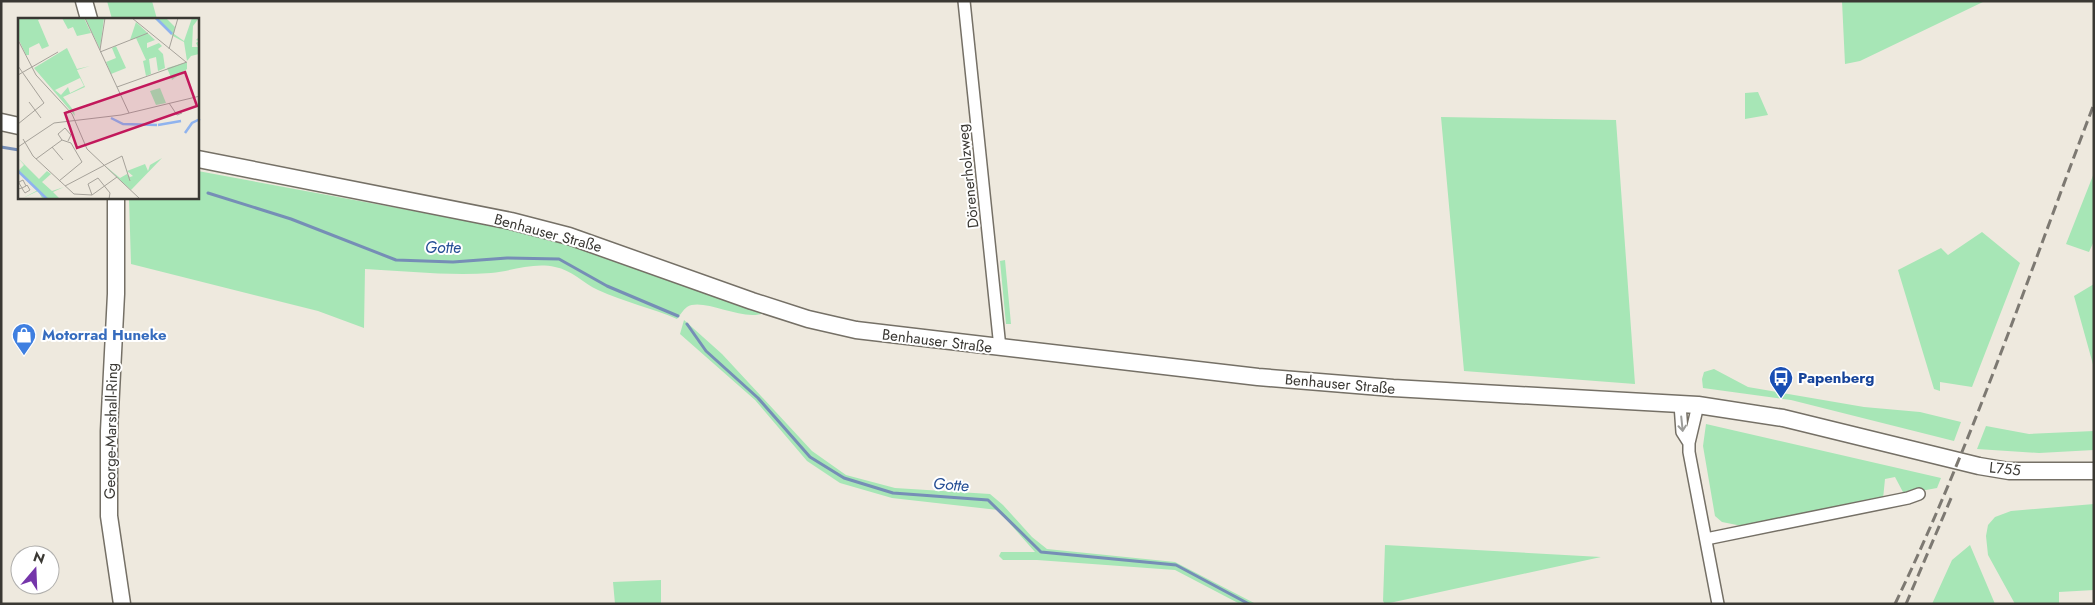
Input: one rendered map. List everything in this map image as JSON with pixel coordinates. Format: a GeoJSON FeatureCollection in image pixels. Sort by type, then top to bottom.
{"type":"FeatureCollection","features":[{"type":"Feature","properties":{"kind":"main road"},"geometry":{"type":"LineString","coordinates":[[84,1],[89,18]]}},
{"type":"Feature","properties":{"kind":"main road"},"geometry":{"type":"LineString","coordinates":[[1,122],[18,126]]}},
{"type":"Feature","properties":{"kind":"main road","name":"Benhauser Straße"},"geometry":{"type":"LineString","coordinates":[[199,159],[512,222],[570,236],[715,289],[808,319],[856,330],[1258,378],[1698,405],[1772,416],[1900,446]]}},
{"type":"Feature","properties":{"kind":"main road","name":"George-Marshall-Ring"},"geometry":{"type":"LineString","coordinates":[[116,199],[117,261],[109,431],[109,516],[122,604]]}},
{"type":"Feature","properties":{"kind":"main road","name":"L755"},"geometry":{"type":"LineString","coordinates":[[1900,446],[1979,466],[2009,471],[2094,471]]}},
{"type":"Feature","properties":{"kind":"street","name":"Dörenerholzweg"},"geometry":{"type":"LineString","coordinates":[[964,1],[1000,348]]}},
{"type":"Feature","properties":{"kind":"street"},"geometry":{"type":"LineString","coordinates":[[1680,404],[1682,432],[1689,443]]}},
{"type":"Feature","properties":{"kind":"street"},"geometry":{"type":"LineString","coordinates":[[1698,405],[1689,443],[1689,452],[1718,604]]}},
{"type":"Feature","properties":{"kind":"street"},"geometry":{"type":"LineString","coordinates":[[1706,540],[1814,519],[1919,494]]}},
{"type":"Feature","properties":{"kind":"green space"},"geometry":{"type":"Polygon","coordinates":[[[107,1],[152,1],[157,18],[112,18],[107,1]]]}},
{"type":"Feature","properties":{"kind":"green space"},"geometry":{"type":"Polygon","coordinates":[[[1842,1],[1985,1],[1860,61],[1845,64],[1842,1]]]}},
{"type":"Feature","properties":{"kind":"green space"},"geometry":{"type":"Polygon","coordinates":[[[1758,92],[1768,115],[1745,119],[1745,93],[1758,92]]]}},
{"type":"Feature","properties":{"kind":"green space"},"geometry":{"type":"Polygon","coordinates":[[[1441,117],[1616,120],[1635,384],[1464,371],[1441,117]]]}},
{"type":"Feature","properties":{"kind":"green space"},"geometry":{"type":"Polygon","coordinates":[[[199,171],[511,229],[566,242],[764,313],[755,315],[745,314],[703,305],[694,305],[687,307],[677,319],[608,294],[567,271],[547,266],[531,266],[475,274],[365,269],[364,328],[318,311],[131,264],[129,199],[199,199],[199,171]]]}},
{"type":"Feature","properties":{"kind":"green space"},"geometry":{"type":"Polygon","coordinates":[[[2094,173],[2094,241],[2089,252],[2066,244],[2094,173]]]}},
{"type":"Feature","properties":{"kind":"green space"},"geometry":{"type":"Polygon","coordinates":[[[1982,232],[2020,263],[1972,387],[1940,382],[1940,391],[1934,389],[1898,270],[1941,248],[1948,255],[1982,232]]]}},
{"type":"Feature","properties":{"kind":"green space"},"geometry":{"type":"Polygon","coordinates":[[[1005,260],[1011,324],[1006,324],[1000,261],[1005,260]]]}},
{"type":"Feature","properties":{"kind":"green space"},"geometry":{"type":"Polygon","coordinates":[[[2094,284],[2094,368],[2074,296],[2094,284]]]}},
{"type":"Feature","properties":{"kind":"green space"},"geometry":{"type":"Polygon","coordinates":[[[684,320],[722,354],[812,451],[846,475],[895,488],[990,494],[1003,505],[1032,537],[1047,549],[1175,562],[1256,604],[1240,604],[1175,570],[1037,560],[1003,560],[999,556],[1001,552],[1035,552],[998,510],[892,498],[840,483],[807,461],[755,400],[680,334],[684,320]]]}},
{"type":"Feature","properties":{"kind":"green space"},"geometry":{"type":"Polygon","coordinates":[[[1714,369],[1748,387],[1864,407],[1920,412],[1961,422],[1954,441],[1791,400],[1703,388],[1702,379],[1704,372],[1714,369]]]}},
{"type":"Feature","properties":{"kind":"green space"},"geometry":{"type":"Polygon","coordinates":[[[1706,424],[1941,478],[1937,488],[1904,494],[1895,477],[1885,479],[1883,499],[1742,526],[1722,522],[1715,516],[1703,446],[1706,424]]]}},
{"type":"Feature","properties":{"kind":"green space"},"geometry":{"type":"Polygon","coordinates":[[[1986,426],[2029,434],[2094,431],[2094,450],[2039,453],[1977,449],[1986,426]]]}},
{"type":"Feature","properties":{"kind":"green space"},"geometry":{"type":"Polygon","coordinates":[[[2094,504],[2094,590],[2059,592],[2059,604],[2015,604],[1988,555],[1986,536],[1988,525],[1995,517],[2011,511],[2094,504]]]}},
{"type":"Feature","properties":{"kind":"green space"},"geometry":{"type":"Polygon","coordinates":[[[1385,545],[1601,557],[1385,604],[1383,601],[1385,545]]]}},
{"type":"Feature","properties":{"kind":"green space"},"geometry":{"type":"Polygon","coordinates":[[[1970,545],[1995,604],[1932,604],[1952,560],[1970,545]]]}},
{"type":"Feature","properties":{"kind":"green space"},"geometry":{"type":"Polygon","coordinates":[[[661,580],[661,604],[615,604],[613,582],[661,580]]]}},
{"type":"Feature","properties":{"kind":"waterway","name":"Gotte"},"geometry":{"type":"LineString","coordinates":[[1,147],[18,150]]}},
{"type":"Feature","properties":{"kind":"waterway","name":"Gotte"},"geometry":{"type":"LineString","coordinates":[[208,193],[291,219],[396,260],[453,262],[507,258],[559,259],[607,286],[678,316]]}},
{"type":"Feature","properties":{"kind":"waterway","name":"Gotte"},"geometry":{"type":"LineString","coordinates":[[687,324],[706,351],[758,398],[810,457],[844,478],[893,493],[988,500],[1041,552],[1176,565],[1249,604]]}},
{"type":"Feature","properties":{"kind":"railway"},"geometry":{"type":"LineString","coordinates":[[1895,604],[1950,481],[1975,419],[2094,104]]}},
{"type":"Feature","properties":{"kind":"railway"},"geometry":{"type":"LineString","coordinates":[[1906,604],[1952,496]]}},
{"type":"Feature","properties":{"kind":"place","name":"Motorrad Huneke"},"geometry":{"type":"Point","coordinates":[24,356]}},
{"type":"Feature","properties":{"kind":"place","name":"Papenberg"},"geometry":{"type":"Point","coordinates":[1781,399]}}]}
